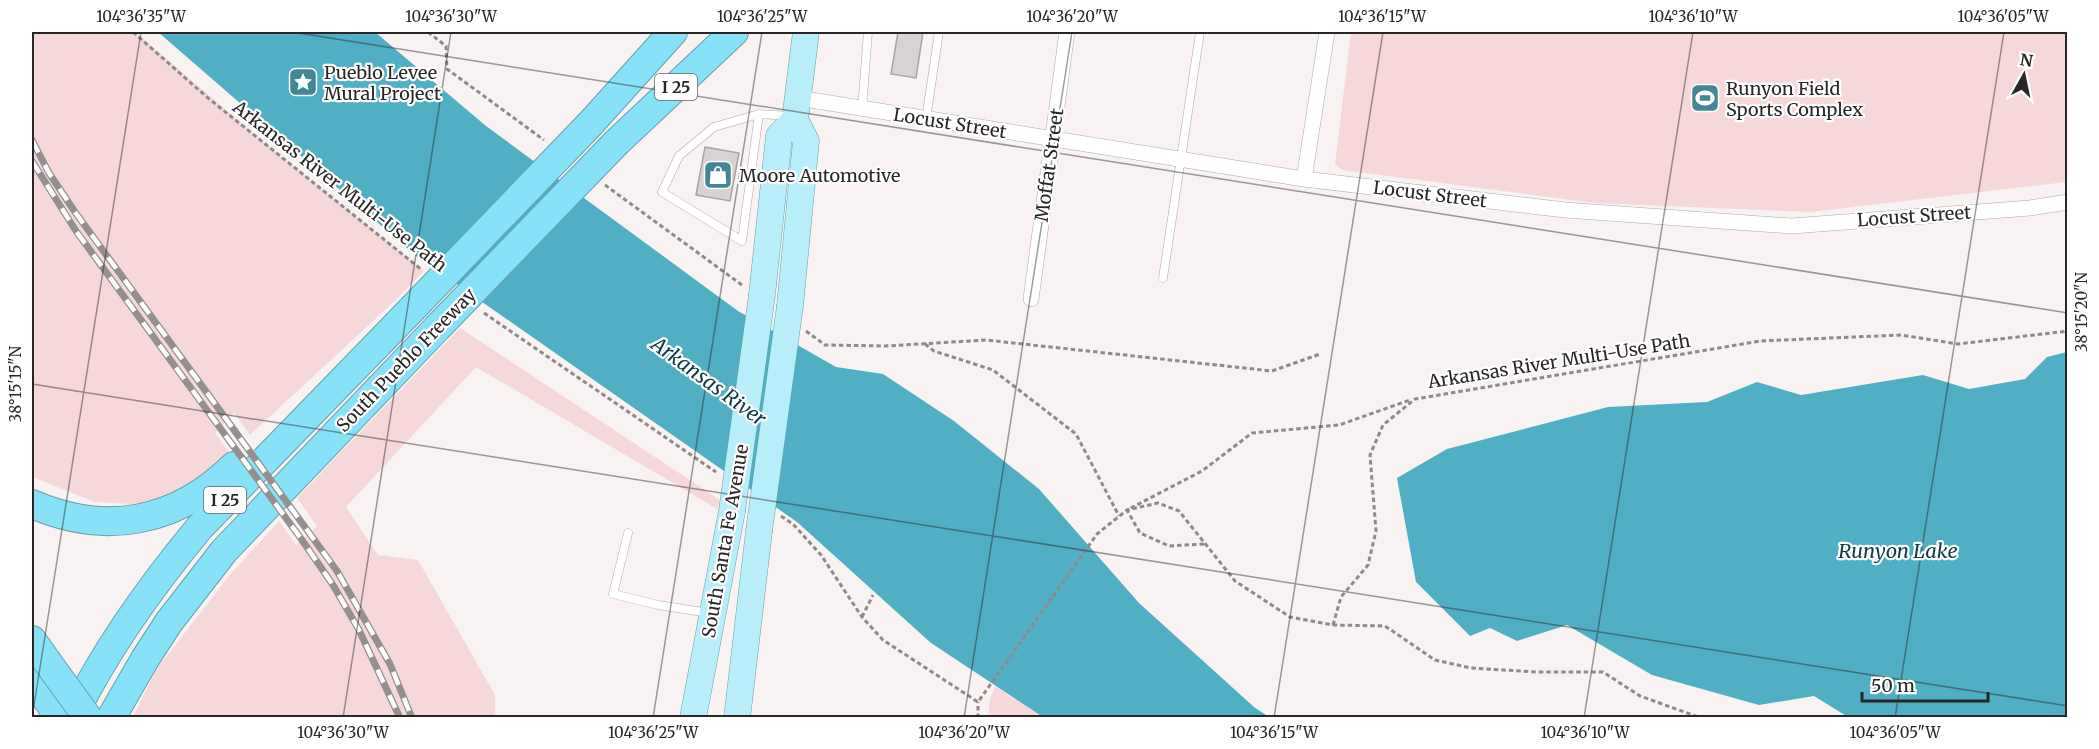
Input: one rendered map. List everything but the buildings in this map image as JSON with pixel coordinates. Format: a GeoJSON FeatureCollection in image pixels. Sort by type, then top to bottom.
{"type":"FeatureCollection","features":[{"type":"Feature","properties":{"kind":"highway","name":"South Pueblo Freeway"},"geometry":{"type":"LineString","coordinates":[[72,717],[118,636],[171,562],[230,494],[591,123],[673,32]]}},
{"type":"Feature","properties":{"kind":"highway","name":"South Pueblo Freeway"},"geometry":{"type":"LineString","coordinates":[[111,717],[169,622],[224,551],[617,142],[734,32]]}},
{"type":"Feature","properties":{"kind":"highway"},"geometry":{"type":"LineString","coordinates":[[32,504],[67,517],[106,522],[136,519],[166,512],[194,498],[219,481],[332,370],[361,361]]}},
{"type":"Feature","properties":{"kind":"highway"},"geometry":{"type":"LineString","coordinates":[[36,665],[60,717]]}},
{"type":"Feature","properties":{"kind":"highway"},"geometry":{"type":"LineString","coordinates":[[36,665],[88,717]]}},
{"type":"Feature","properties":{"kind":"main road","name":"South Santa Fe Avenue"},"geometry":{"type":"LineString","coordinates":[[737,717],[793,316],[806,141],[796,112],[806,32]]}},
{"type":"Feature","properties":{"kind":"main road","name":"South Santa Fe Avenue"},"geometry":{"type":"LineString","coordinates":[[693,717],[732,512],[756,292],[779,136],[796,112]]}},
{"type":"Feature","properties":{"kind":"street","name":"Moffat Street"},"geometry":{"type":"LineString","coordinates":[[1031,299],[1067,32]]}},
{"type":"Feature","properties":{"kind":"street"},"geometry":{"type":"LineString","coordinates":[[1304,179],[1327,32]]}},
{"type":"Feature","properties":{"kind":"street","name":"Locust Street"},"geometry":{"type":"LineString","coordinates":[[796,112],[862,109],[1304,179],[1565,210],[1792,226],[2030,208],[2067,202]]}},
{"type":"Feature","properties":{"kind":"lane"},"geometry":{"type":"LineString","coordinates":[[862,109],[868,32]]}},
{"type":"Feature","properties":{"kind":"lane"},"geometry":{"type":"LineString","coordinates":[[926,119],[939,32]]}},
{"type":"Feature","properties":{"kind":"lane"},"geometry":{"type":"LineString","coordinates":[[1163,278],[1200,32]]}},
{"type":"Feature","properties":{"kind":"lane"},"geometry":{"type":"LineString","coordinates":[[759,114],[742,241],[662,192],[679,156],[714,127],[759,114],[796,112]]}},
{"type":"Feature","properties":{"kind":"lane"},"geometry":{"type":"LineString","coordinates":[[628,533],[613,594],[658,605],[713,614]]}},
{"type":"Feature","properties":{"kind":"path","name":"Arkansas River Multi-Use Path"},"geometry":{"type":"LineString","coordinates":[[133,32],[208,98],[424,271]]}},
{"type":"Feature","properties":{"kind":"path"},"geometry":{"type":"LineString","coordinates":[[428,32],[446,46],[447,69],[551,145]]}},
{"type":"Feature","properties":{"kind":"path"},"geometry":{"type":"LineString","coordinates":[[598,180],[756,292]]}},
{"type":"Feature","properties":{"kind":"path"},"geometry":{"type":"LineString","coordinates":[[482,311],[724,478]]}},
{"type":"Feature","properties":{"kind":"path"},"geometry":{"type":"LineString","coordinates":[[793,316],[825,345],[886,346],[986,340],[1272,371],[1320,354]]}},
{"type":"Feature","properties":{"kind":"path","name":"Arkansas River Multi-Use Path"},"geometry":{"type":"LineString","coordinates":[[1333,625],[1341,597],[1368,565],[1376,531],[1370,455],[1383,425],[1415,399],[1760,341],[1900,335],[1958,344],[2067,331]]}},
{"type":"Feature","properties":{"kind":"path"},"geometry":{"type":"LineString","coordinates":[[924,344],[934,351],[993,370],[1076,434],[1119,516]]}},
{"type":"Feature","properties":{"kind":"path"},"geometry":{"type":"LineString","coordinates":[[978,717],[978,702],[1097,534],[1127,510],[1202,471],[1252,433],[1340,425],[1415,399]]}},
{"type":"Feature","properties":{"kind":"path"},"geometry":{"type":"LineString","coordinates":[[1127,510],[1158,503],[1179,511],[1235,581],[1290,617],[1333,625],[1385,626],[1435,660],[1471,668],[1536,672],[1603,672],[1640,696],[1701,717]]}},
{"type":"Feature","properties":{"kind":"path"},"geometry":{"type":"LineString","coordinates":[[1127,510],[1140,533],[1169,546],[1204,544]]}},
{"type":"Feature","properties":{"kind":"path"},"geometry":{"type":"LineString","coordinates":[[766,521],[793,524],[821,555],[862,617],[883,640],[978,702]]}},
{"type":"Feature","properties":{"kind":"path"},"geometry":{"type":"LineString","coordinates":[[862,617],[873,595]]}},
{"type":"Feature","properties":{"kind":"shaded area"},"geometry":{"type":"Polygon","coordinates":[[[32,32],[135,32],[262,141],[424,271],[398,298],[250,435],[234,413],[215,433],[231,455],[198,483],[151,505],[95,502],[32,477],[32,32]]]}},
{"type":"Feature","properties":{"kind":"shaded area","name":"Runyon Field Sports Complex"},"geometry":{"type":"Polygon","coordinates":[[[1351,32],[2067,32],[2067,182],[1811,212],[1594,203],[1342,170],[1335,164],[1351,32]]]}},
{"type":"Feature","properties":{"kind":"shaded area"},"geometry":{"type":"Polygon","coordinates":[[[460,328],[720,500],[717,509],[476,367],[346,507],[378,555],[418,560],[495,695],[495,717],[133,717],[156,670],[228,577],[279,521],[296,545],[317,526],[297,498],[460,328]]]}},
{"type":"Feature","properties":{"kind":"shaded area"},"geometry":{"type":"Polygon","coordinates":[[[995,686],[1043,717],[988,717],[990,699],[995,686]]]}},
{"type":"Feature","properties":{"kind":"water","name":"Arkansas River"},"geometry":{"type":"Polygon","coordinates":[[[158,32],[375,32],[486,126],[738,311],[836,367],[883,374],[954,421],[1039,489],[1139,603],[1254,707],[1269,717],[1043,717],[931,643],[797,522],[415,255],[158,32]]]}},
{"type":"Feature","properties":{"kind":"water","name":"Runyon Lake"},"geometry":{"type":"Polygon","coordinates":[[[2067,352],[2067,717],[1848,717],[1814,696],[1759,705],[1652,675],[1567,625],[1517,641],[1490,628],[1470,636],[1416,582],[1397,478],[1447,449],[1608,407],[1707,402],[1757,382],[1801,395],[1923,375],[1969,389],[2025,379],[2047,357],[2067,352]]]}},
{"type":"Feature","properties":{"kind":"railway"},"geometry":{"type":"LineString","coordinates":[[32,140],[49,173],[75,212],[337,571],[390,664],[412,718]]}},
{"type":"Feature","properties":{"kind":"railway"},"geometry":{"type":"LineString","coordinates":[[32,161],[76,231],[333,585],[359,630],[400,718]]}},
{"type":"Feature","properties":{"kind":"place","name":"Pueblo Levee Mural Project"},"geometry":{"type":"Point","coordinates":[303,82]}},
{"type":"Feature","properties":{"kind":"place","name":"Runyon Field Sports Complex"},"geometry":{"type":"Point","coordinates":[1705,98]}},
{"type":"Feature","properties":{"kind":"place","name":"Moore Automotive"},"geometry":{"type":"Point","coordinates":[718,175]}}]}
